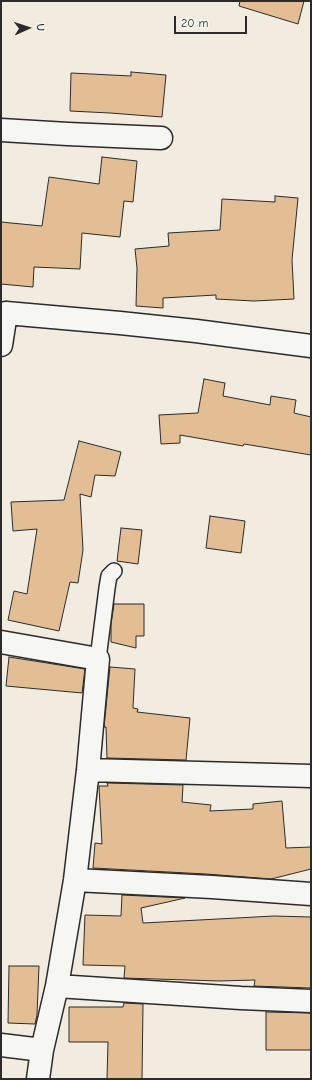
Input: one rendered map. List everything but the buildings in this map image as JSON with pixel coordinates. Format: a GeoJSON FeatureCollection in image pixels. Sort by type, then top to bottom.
{"type":"FeatureCollection","features":[{"type":"Feature","properties":{"kind":"street"},"geometry":{"type":"LineString","coordinates":[[1,130],[161,138]]}},
{"type":"Feature","properties":{"kind":"street"},"geometry":{"type":"LineString","coordinates":[[1,345],[3,314],[196,331],[311,346]]}},
{"type":"Feature","properties":{"kind":"street"},"geometry":{"type":"LineString","coordinates":[[1,642],[98,659],[76,880],[57,986],[42,1050],[38,1079]]}},
{"type":"Feature","properties":{"kind":"street"},"geometry":{"type":"LineString","coordinates":[[88,770],[311,776]]}},
{"type":"Feature","properties":{"kind":"street"},"geometry":{"type":"LineString","coordinates":[[76,880],[311,894]]}},
{"type":"Feature","properties":{"kind":"street"},"geometry":{"type":"LineString","coordinates":[[57,986],[311,1001]]}},
{"type":"Feature","properties":{"kind":"street"},"geometry":{"type":"LineString","coordinates":[[1,1045],[42,1050]]}},
{"type":"Feature","properties":{"kind":"lane"},"geometry":{"type":"LineString","coordinates":[[98,659],[109,576],[114,571]]}}]}
